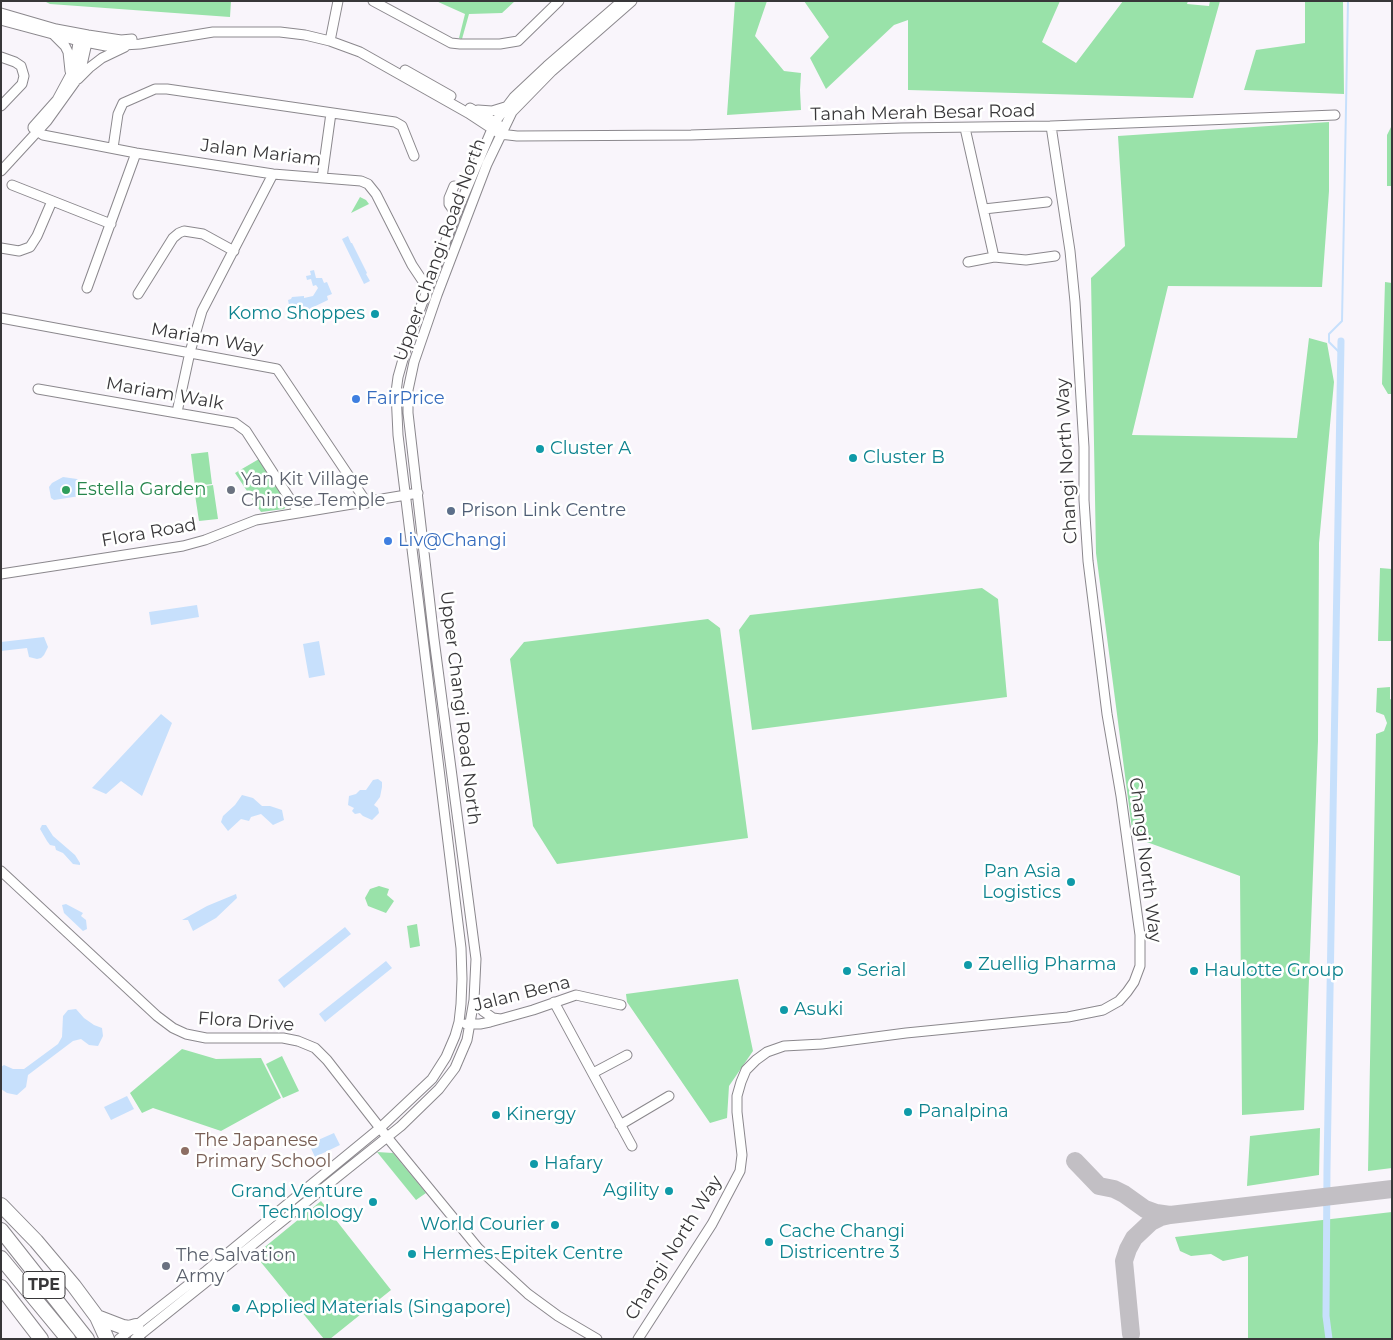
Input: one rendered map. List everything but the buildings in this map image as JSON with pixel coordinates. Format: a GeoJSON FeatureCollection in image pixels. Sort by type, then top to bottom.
{"type":"FeatureCollection","features":[{"type":"Feature","properties":{"kind":"highway"},"geometry":{"type":"LineString","coordinates":[[1,1205],[61,1270],[97,1318],[107,1339]]}},
{"type":"Feature","properties":{"kind":"highway","name":"TPE"},"geometry":{"type":"LineString","coordinates":[[1,1230],[87,1339]]}},
{"type":"Feature","properties":{"kind":"highway","name":"TPE"},"geometry":{"type":"LineString","coordinates":[[1,1258],[68,1339]]}},
{"type":"Feature","properties":{"kind":"highway"},"geometry":{"type":"LineString","coordinates":[[1,1287],[41,1339]]}},
{"type":"Feature","properties":{"kind":"highway"},"geometry":{"type":"LineString","coordinates":[[97,1318],[128,1328],[137,1335]]}},
{"type":"Feature","properties":{"kind":"street"},"geometry":{"type":"LineString","coordinates":[[331,38],[338,1]]}},
{"type":"Feature","properties":{"kind":"street"},"geometry":{"type":"LineString","coordinates":[[376,3],[389,1]]}},
{"type":"Feature","properties":{"kind":"street"},"geometry":{"type":"LineString","coordinates":[[376,3],[452,43],[500,44],[518,41],[559,1]]}},
{"type":"Feature","properties":{"kind":"street","name":"Upper Changi Road North"},"geometry":{"type":"LineString","coordinates":[[137,1335],[206,1271],[380,1128],[432,1079],[446,1057],[459,1022],[462,979],[461,948],[404,495],[396,392],[409,338],[456,214],[493,125],[505,107],[547,66],[622,1]]}},
{"type":"Feature","properties":{"kind":"street","name":"Upper Changi Road North"},"geometry":{"type":"LineString","coordinates":[[119,1339],[137,1335],[387,1137],[425,1104],[453,1070],[467,1040],[474,1000],[476,959],[435,647],[408,413],[408,390],[411,373],[437,295],[487,164],[512,112],[552,71],[632,1]]}},
{"type":"Feature","properties":{"kind":"street"},"geometry":{"type":"LineString","coordinates":[[1,13],[106,46],[127,46],[213,32],[280,32],[331,38],[360,52],[480,120],[493,125]]}},
{"type":"Feature","properties":{"kind":"street"},"geometry":{"type":"LineString","coordinates":[[1,20],[54,35],[115,39],[134,39],[213,27],[281,26],[363,48],[475,110],[502,131]]}},
{"type":"Feature","properties":{"kind":"street"},"geometry":{"type":"LineString","coordinates":[[54,35],[66,46],[73,78]]}},
{"type":"Feature","properties":{"kind":"street"},"geometry":{"type":"LineString","coordinates":[[73,78],[75,62],[83,38]]}},
{"type":"Feature","properties":{"kind":"street"},"geometry":{"type":"LineString","coordinates":[[1,171],[73,78],[102,58],[127,46]]}},
{"type":"Feature","properties":{"kind":"street"},"geometry":{"type":"LineString","coordinates":[[1,57],[21,66],[24,76],[22,84],[1,106]]}},
{"type":"Feature","properties":{"kind":"street"},"geometry":{"type":"LineString","coordinates":[[113,148],[118,114],[123,103],[155,89],[168,89],[399,123],[414,156]]}},
{"type":"Feature","properties":{"kind":"street"},"geometry":{"type":"LineString","coordinates":[[475,110],[492,111],[505,107]]}},
{"type":"Feature","properties":{"kind":"street"},"geometry":{"type":"LineString","coordinates":[[322,178],[331,113]]}},
{"type":"Feature","properties":{"kind":"street","name":"Tanah Merah Besar Road"},"geometry":{"type":"LineString","coordinates":[[502,131],[512,135],[674,136],[901,128],[1050,126],[1335,115]]}},
{"type":"Feature","properties":{"kind":"street"},"geometry":{"type":"LineString","coordinates":[[480,120],[484,147]]}},
{"type":"Feature","properties":{"kind":"street","name":"Changi North Way"},"geometry":{"type":"LineString","coordinates":[[638,1339],[712,1224],[740,1171],[742,1155],[737,1096],[746,1070],[756,1060],[767,1052],[784,1046],[822,1044],[906,1033],[1068,1017],[1103,1010],[1119,1001],[1128,992],[1140,966],[1140,935],[1122,796],[1107,714],[1089,571],[1084,500],[1084,447],[1070,251],[1050,126]]}},
{"type":"Feature","properties":{"kind":"street"},"geometry":{"type":"LineString","coordinates":[[965,128],[994,257]]}},
{"type":"Feature","properties":{"kind":"street"},"geometry":{"type":"LineString","coordinates":[[1,163],[35,129]]}},
{"type":"Feature","properties":{"kind":"street","name":"Jalan Mariam"},"geometry":{"type":"LineString","coordinates":[[35,129],[43,135],[136,153],[273,174],[361,181],[368,184],[376,194],[412,265],[428,289]]}},
{"type":"Feature","properties":{"kind":"street"},"geometry":{"type":"LineString","coordinates":[[87,288],[136,153]]}},
{"type":"Feature","properties":{"kind":"street"},"geometry":{"type":"LineString","coordinates":[[177,412],[190,352],[202,311],[273,174]]}},
{"type":"Feature","properties":{"kind":"street"},"geometry":{"type":"LineString","coordinates":[[12,185],[111,224]]}},
{"type":"Feature","properties":{"kind":"street","name":"Upper Changi Road North"},"geometry":{"type":"LineString","coordinates":[[454,186],[449,198],[449,204],[456,214]]}},
{"type":"Feature","properties":{"kind":"street"},"geometry":{"type":"LineString","coordinates":[[1,248],[19,251],[30,247],[52,201]]}},
{"type":"Feature","properties":{"kind":"street"},"geometry":{"type":"LineString","coordinates":[[984,209],[1047,202]]}},
{"type":"Feature","properties":{"kind":"street"},"geometry":{"type":"LineString","coordinates":[[138,294],[173,238],[179,233],[203,234],[234,251]]}},
{"type":"Feature","properties":{"kind":"street"},"geometry":{"type":"LineString","coordinates":[[968,262],[994,257],[1026,260],[1055,256]]}},
{"type":"Feature","properties":{"kind":"street","name":"Mariam Way"},"geometry":{"type":"LineString","coordinates":[[1,318],[277,369],[367,502]]}},
{"type":"Feature","properties":{"kind":"street","name":"Mariam Walk"},"geometry":{"type":"LineString","coordinates":[[38,389],[227,420],[240,426],[246,432],[299,513]]}},
{"type":"Feature","properties":{"kind":"street"},"geometry":{"type":"LineString","coordinates":[[299,513],[418,493]]}},
{"type":"Feature","properties":{"kind":"street","name":"Flora Road"},"geometry":{"type":"LineString","coordinates":[[1,574],[183,546],[205,540],[256,520],[299,513]]}},
{"type":"Feature","properties":{"kind":"street"},"geometry":{"type":"LineString","coordinates":[[436,758],[449,749]]}},
{"type":"Feature","properties":{"kind":"street","name":"Flora Drive"},"geometry":{"type":"LineString","coordinates":[[1,871],[156,1016],[173,1028],[186,1034],[206,1038],[283,1038],[298,1041],[315,1048],[328,1060],[387,1137],[478,1248],[528,1294],[558,1316],[597,1339]]}},
{"type":"Feature","properties":{"kind":"street","name":"Jalan Bena"},"geometry":{"type":"LineString","coordinates":[[459,1022],[471,1025],[480,1024],[533,1010],[576,995],[621,1004]]}},
{"type":"Feature","properties":{"kind":"street"},"geometry":{"type":"LineString","coordinates":[[474,1000],[483,1011],[493,1018],[501,1019]]}},
{"type":"Feature","properties":{"kind":"street"},"geometry":{"type":"LineString","coordinates":[[554,1002],[632,1146]]}},
{"type":"Feature","properties":{"kind":"street"},"geometry":{"type":"LineString","coordinates":[[593,1073],[627,1055]]}},
{"type":"Feature","properties":{"kind":"street"},"geometry":{"type":"LineString","coordinates":[[620,1126],[669,1096]]}},
{"type":"Feature","properties":{"kind":"green space"},"geometry":{"type":"Polygon","coordinates":[[[44,1],[231,1],[230,17],[50,4],[44,1]]]}},
{"type":"Feature","properties":{"kind":"green space"},"geometry":{"type":"Polygon","coordinates":[[[436,1],[515,1],[502,13],[469,14],[462,39],[459,38],[465,14],[436,1]]]}},
{"type":"Feature","properties":{"kind":"green space"},"geometry":{"type":"Polygon","coordinates":[[[735,1],[767,1],[755,36],[784,71],[801,73],[801,110],[727,115],[735,1]]]}},
{"type":"Feature","properties":{"kind":"green space"},"geometry":{"type":"Polygon","coordinates":[[[804,1],[1060,1],[1042,42],[1076,63],[1123,1],[1188,1],[1187,4],[1209,6],[1210,1],[1220,1],[1193,98],[908,90],[908,20],[894,25],[826,89],[810,58],[829,37],[804,1]]]}},
{"type":"Feature","properties":{"kind":"green space"},"geometry":{"type":"Polygon","coordinates":[[[1305,1],[1343,1],[1344,94],[1244,90],[1256,50],[1305,43],[1305,1]]]}},
{"type":"Feature","properties":{"kind":"green space"},"geometry":{"type":"Polygon","coordinates":[[[1329,122],[1329,191],[1322,287],[1168,286],[1132,435],[1297,438],[1309,338],[1327,343],[1334,382],[1319,543],[1318,741],[1304,1110],[1242,1115],[1240,876],[1133,837],[1096,553],[1091,278],[1125,246],[1118,136],[1329,122]]]}},
{"type":"Feature","properties":{"kind":"green space"},"geometry":{"type":"Polygon","coordinates":[[[1392,125],[1392,186],[1387,186],[1387,135],[1392,125]]]}},
{"type":"Feature","properties":{"kind":"green space"},"geometry":{"type":"Polygon","coordinates":[[[360,197],[369,204],[351,213],[360,197]]]}},
{"type":"Feature","properties":{"kind":"green space"},"geometry":{"type":"Polygon","coordinates":[[[1385,282],[1392,283],[1392,394],[1388,394],[1382,384],[1385,282]]]}},
{"type":"Feature","properties":{"kind":"green space"},"geometry":{"type":"Polygon","coordinates":[[[208,452],[212,484],[195,486],[191,454],[208,452]]]}},
{"type":"Feature","properties":{"kind":"green space"},"geometry":{"type":"Polygon","coordinates":[[[259,459],[286,501],[284,509],[261,512],[235,473],[259,459]]]}},
{"type":"Feature","properties":{"kind":"green space"},"geometry":{"type":"Polygon","coordinates":[[[213,485],[218,519],[199,521],[194,488],[213,485]]]}},
{"type":"Feature","properties":{"kind":"green space"},"geometry":{"type":"Polygon","coordinates":[[[1380,568],[1392,569],[1392,641],[1378,641],[1380,568]]]}},
{"type":"Feature","properties":{"kind":"green space"},"geometry":{"type":"Polygon","coordinates":[[[982,588],[998,599],[1007,697],[752,730],[739,630],[750,615],[982,588]]]}},
{"type":"Feature","properties":{"kind":"green space"},"geometry":{"type":"Polygon","coordinates":[[[708,619],[720,628],[748,838],[557,864],[533,826],[510,659],[524,642],[708,619]]]}},
{"type":"Feature","properties":{"kind":"green space"},"geometry":{"type":"Polygon","coordinates":[[[1390,687],[1390,699],[1392,700],[1392,1168],[1368,1171],[1376,734],[1384,731],[1387,723],[1384,715],[1376,712],[1377,688],[1390,687]]]}},
{"type":"Feature","properties":{"kind":"green space"},"geometry":{"type":"Polygon","coordinates":[[[379,886],[389,889],[387,895],[394,901],[386,913],[368,906],[365,898],[370,889],[379,886]]]}},
{"type":"Feature","properties":{"kind":"green space"},"geometry":{"type":"Polygon","coordinates":[[[417,924],[420,946],[410,948],[407,926],[417,924]]]}},
{"type":"Feature","properties":{"kind":"green space"},"geometry":{"type":"Polygon","coordinates":[[[738,979],[753,1051],[729,1086],[727,1118],[710,1123],[627,1002],[626,994],[738,979]]]}},
{"type":"Feature","properties":{"kind":"green space"},"geometry":{"type":"Polygon","coordinates":[[[182,1049],[216,1059],[261,1058],[281,1098],[221,1131],[153,1108],[142,1113],[130,1093],[182,1049]]]}},
{"type":"Feature","properties":{"kind":"green space"},"geometry":{"type":"Polygon","coordinates":[[[282,1056],[299,1091],[283,1098],[266,1064],[282,1056]]]}},
{"type":"Feature","properties":{"kind":"green space"},"geometry":{"type":"Polygon","coordinates":[[[1320,1128],[1319,1175],[1247,1186],[1250,1136],[1320,1128]]]}},
{"type":"Feature","properties":{"kind":"green space"},"geometry":{"type":"Polygon","coordinates":[[[377,1152],[393,1153],[426,1193],[416,1200],[377,1152]]]}},
{"type":"Feature","properties":{"kind":"green space"},"geometry":{"type":"Polygon","coordinates":[[[321,1201],[391,1290],[330,1339],[324,1339],[255,1255],[321,1201]]]}},
{"type":"Feature","properties":{"kind":"green space"},"geometry":{"type":"Polygon","coordinates":[[[1392,1212],[1392,1339],[1248,1339],[1248,1256],[1223,1261],[1211,1254],[1191,1256],[1180,1251],[1175,1237],[1392,1212]]]}},
{"type":"Feature","properties":{"kind":"water"},"geometry":{"type":"Polygon","coordinates":[[[348,236],[370,281],[364,284],[342,239],[348,236]]]}},
{"type":"Feature","properties":{"kind":"water"},"geometry":{"type":"Polygon","coordinates":[[[314,270],[316,278],[322,278],[324,283],[327,282],[332,294],[327,296],[328,300],[299,314],[297,309],[290,310],[288,300],[292,297],[304,296],[304,298],[313,296],[318,288],[316,285],[313,286],[311,279],[307,280],[306,276],[311,275],[310,271],[314,270]]]}},
{"type":"Feature","properties":{"kind":"water","name":"Estella Garden"},"geometry":{"type":"Polygon","coordinates":[[[63,477],[77,479],[82,482],[83,492],[80,496],[54,500],[51,498],[49,487],[52,483],[63,477]]]}},
{"type":"Feature","properties":{"kind":"water"},"geometry":{"type":"Polygon","coordinates":[[[197,605],[199,617],[151,625],[149,612],[197,605]]]}},
{"type":"Feature","properties":{"kind":"water"},"geometry":{"type":"Polygon","coordinates":[[[44,637],[48,647],[41,658],[29,657],[27,648],[1,651],[1,642],[44,637]]]}},
{"type":"Feature","properties":{"kind":"water"},"geometry":{"type":"Polygon","coordinates":[[[319,641],[325,675],[309,678],[303,644],[319,641]]]}},
{"type":"Feature","properties":{"kind":"water"},"geometry":{"type":"Polygon","coordinates":[[[161,714],[172,723],[142,796],[121,781],[106,794],[92,788],[161,714]]]}},
{"type":"Feature","properties":{"kind":"water"},"geometry":{"type":"Polygon","coordinates":[[[378,779],[382,782],[382,787],[380,797],[374,805],[378,808],[379,813],[372,820],[360,813],[355,814],[352,811],[354,808],[348,805],[349,796],[356,794],[360,790],[366,790],[373,780],[378,779]]]}},
{"type":"Feature","properties":{"kind":"water"},"geometry":{"type":"Polygon","coordinates":[[[242,795],[253,798],[262,806],[270,806],[282,810],[284,820],[273,825],[261,814],[251,817],[249,821],[241,819],[228,831],[221,822],[223,816],[235,805],[242,795]]]}},
{"type":"Feature","properties":{"kind":"water"},"geometry":{"type":"Polygon","coordinates":[[[42,825],[46,825],[53,836],[75,855],[80,865],[73,864],[63,853],[56,850],[55,846],[50,845],[40,829],[42,825]]]}},
{"type":"Feature","properties":{"kind":"water"},"geometry":{"type":"Polygon","coordinates":[[[236,894],[237,898],[216,918],[193,931],[188,920],[182,920],[207,906],[236,894]]]}},
{"type":"Feature","properties":{"kind":"water"},"geometry":{"type":"Polygon","coordinates":[[[66,904],[83,913],[81,916],[86,920],[87,929],[83,931],[64,913],[62,905],[66,904]]]}},
{"type":"Feature","properties":{"kind":"water"},"geometry":{"type":"Polygon","coordinates":[[[345,927],[351,934],[284,988],[278,980],[345,927]]]}},
{"type":"Feature","properties":{"kind":"water"},"geometry":{"type":"Polygon","coordinates":[[[386,961],[392,968],[325,1022],[319,1014],[386,961]]]}},
{"type":"Feature","properties":{"kind":"water"},"geometry":{"type":"Polygon","coordinates":[[[76,1009],[84,1018],[102,1028],[103,1036],[98,1046],[89,1045],[81,1039],[73,1041],[28,1075],[26,1087],[17,1095],[7,1093],[1,1089],[1,1067],[4,1065],[13,1069],[24,1069],[58,1044],[62,1037],[63,1016],[68,1010],[76,1009]]]}},
{"type":"Feature","properties":{"kind":"water"},"geometry":{"type":"Polygon","coordinates":[[[127,1096],[134,1109],[111,1120],[104,1107],[127,1096]]]}},
{"type":"Feature","properties":{"kind":"water"},"geometry":{"type":"Polygon","coordinates":[[[334,1133],[340,1145],[315,1157],[309,1144],[334,1133]]]}},
{"type":"Feature","properties":{"kind":"waterway"},"geometry":{"type":"LineString","coordinates":[[1341,354],[1329,342],[1329,334],[1342,321],[1348,1]]}},
{"type":"Feature","properties":{"kind":"waterway"},"geometry":{"type":"LineString","coordinates":[[1329,1339],[1326,1316],[1327,1169],[1341,341]]}},
{"type":"Feature","properties":{"kind":"taxiway"},"geometry":{"type":"LineString","coordinates":[[1075,1161],[1099,1186],[1114,1189],[1145,1209],[1170,1215],[1392,1189]]}},
{"type":"Feature","properties":{"kind":"taxiway"},"geometry":{"type":"LineString","coordinates":[[1131,1334],[1124,1261],[1134,1238],[1151,1222],[1170,1215]]}},
{"type":"Feature","properties":{"kind":"place","name":"Komo Shoppes"},"geometry":{"type":"Point","coordinates":[375,314]}},
{"type":"Feature","properties":{"kind":"place","name":"FairPrice"},"geometry":{"type":"Point","coordinates":[356,399]}},
{"type":"Feature","properties":{"kind":"place","name":"Cluster A"},"geometry":{"type":"Point","coordinates":[540,449]}},
{"type":"Feature","properties":{"kind":"place","name":"Cluster B"},"geometry":{"type":"Point","coordinates":[853,458]}},
{"type":"Feature","properties":{"kind":"place","name":"Estella Garden"},"geometry":{"type":"Point","coordinates":[66,490]}},
{"type":"Feature","properties":{"kind":"place","name":"Yan Kit Village Chinese Temple"},"geometry":{"type":"Point","coordinates":[231,490]}},
{"type":"Feature","properties":{"kind":"place","name":"Prison Link Centre"},"geometry":{"type":"Point","coordinates":[451,511]}},
{"type":"Feature","properties":{"kind":"place","name":"Liv@Changi"},"geometry":{"type":"Point","coordinates":[388,541]}},
{"type":"Feature","properties":{"kind":"place","name":"Pan Asia Logistics"},"geometry":{"type":"Point","coordinates":[1071,882]}},
{"type":"Feature","properties":{"kind":"place","name":"Zuellig Pharma"},"geometry":{"type":"Point","coordinates":[968,965]}},
{"type":"Feature","properties":{"kind":"place","name":"Serial"},"geometry":{"type":"Point","coordinates":[847,971]}},
{"type":"Feature","properties":{"kind":"place","name":"Haulotte Group"},"geometry":{"type":"Point","coordinates":[1194,971]}},
{"type":"Feature","properties":{"kind":"place","name":"Asuki"},"geometry":{"type":"Point","coordinates":[784,1010]}},
{"type":"Feature","properties":{"kind":"place","name":"Panalpina"},"geometry":{"type":"Point","coordinates":[908,1112]}},
{"type":"Feature","properties":{"kind":"place","name":"Kinergy"},"geometry":{"type":"Point","coordinates":[496,1115]}},
{"type":"Feature","properties":{"kind":"place","name":"The Japanese Primary School"},"geometry":{"type":"Point","coordinates":[185,1151]}},
{"type":"Feature","properties":{"kind":"place","name":"Hafary"},"geometry":{"type":"Point","coordinates":[534,1164]}},
{"type":"Feature","properties":{"kind":"place","name":"Agility"},"geometry":{"type":"Point","coordinates":[669,1191]}},
{"type":"Feature","properties":{"kind":"place","name":"Grand Venture Technology"},"geometry":{"type":"Point","coordinates":[373,1202]}},
{"type":"Feature","properties":{"kind":"place","name":"World Courier"},"geometry":{"type":"Point","coordinates":[555,1225]}},
{"type":"Feature","properties":{"kind":"place","name":"Cache Changi Districentre 3"},"geometry":{"type":"Point","coordinates":[769,1242]}},
{"type":"Feature","properties":{"kind":"place","name":"Hermes-Epitek Centre"},"geometry":{"type":"Point","coordinates":[412,1254]}},
{"type":"Feature","properties":{"kind":"place","name":"The Salvation Army"},"geometry":{"type":"Point","coordinates":[166,1266]}},
{"type":"Feature","properties":{"kind":"place","name":"Applied Materials (Singapore)"},"geometry":{"type":"Point","coordinates":[236,1308]}}]}
